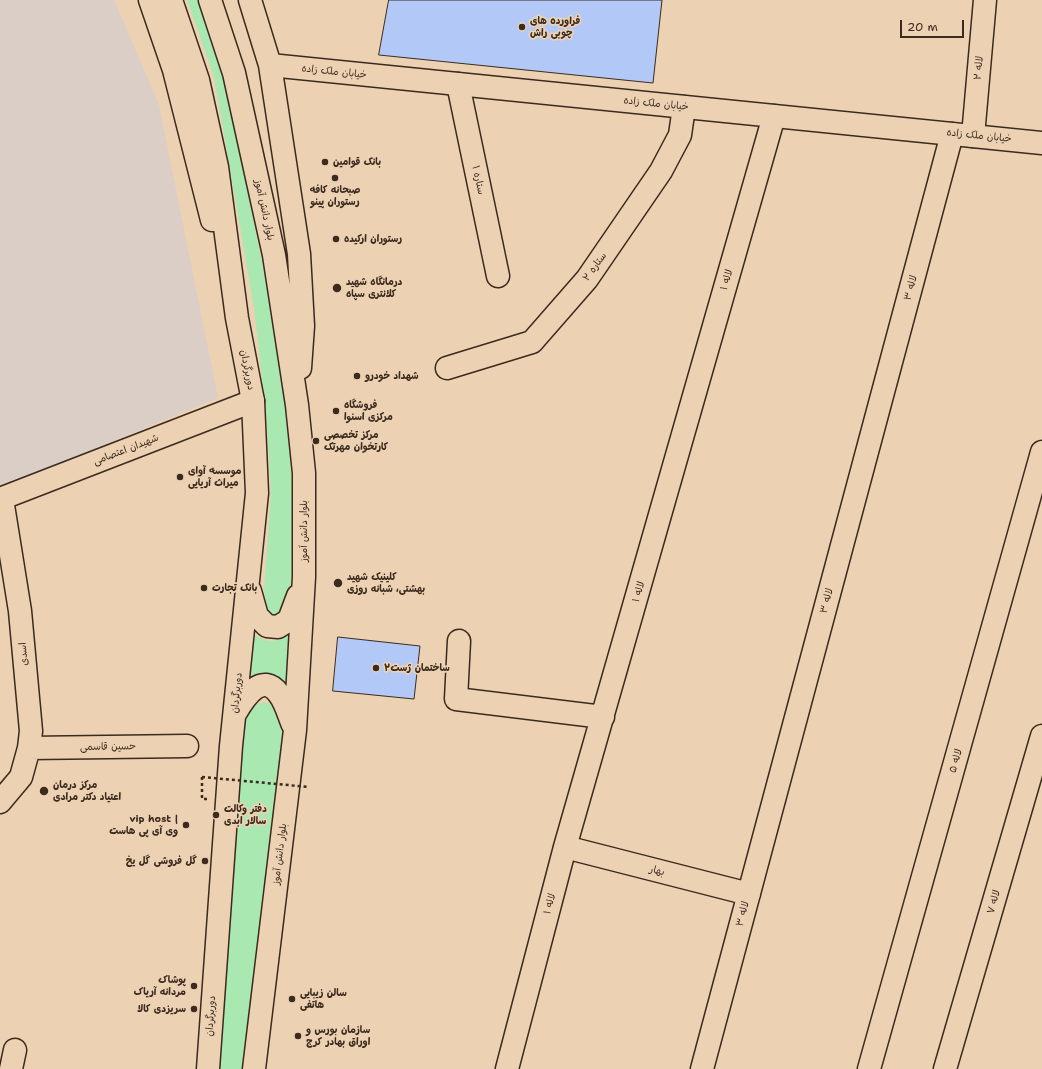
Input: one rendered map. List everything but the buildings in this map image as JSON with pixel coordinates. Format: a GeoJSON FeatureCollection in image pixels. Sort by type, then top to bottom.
{"type":"FeatureCollection","features":[{"type":"Feature","properties":{"kind":"street"},"geometry":{"type":"LineString","coordinates":[[150,0],[174,70],[237,318]]}},
{"type":"Feature","properties":{"kind":"street"},"geometry":{"type":"LineString","coordinates":[[171,0],[198,80],[217,167],[237,318]]}},
{"type":"Feature","properties":{"kind":"street","name":"بلوار دانش آموز"},"geometry":{"type":"LineString","coordinates":[[210,0],[234,73],[274,255],[297,405],[304,473],[304,577],[295,730],[254,1069]]}},
{"type":"Feature","properties":{"kind":"street"},"geometry":{"type":"LineString","coordinates":[[250,0],[270,66],[298,254],[303,326],[297,405]]}},
{"type":"Feature","properties":{"kind":"street","name":"لاله ۲"},"geometry":{"type":"LineString","coordinates":[[962,135],[985,0]]}},
{"type":"Feature","properties":{"kind":"street","name":"خیابان ملک زاده"},"geometry":{"type":"LineString","coordinates":[[270,66],[1042,143]]}},
{"type":"Feature","properties":{"kind":"street","name":"ستاره ۱"},"geometry":{"type":"LineString","coordinates":[[458,84],[498,276]]}},
{"type":"Feature","properties":{"kind":"street","name":"ستاره ۲"},"geometry":{"type":"LineString","coordinates":[[447,368],[532,342],[587,279],[661,172],[680,136],[684,107]]}},
{"type":"Feature","properties":{"kind":"street","name":"لاله ۱"},"geometry":{"type":"LineString","coordinates":[[507,1069],[565,847],[774,116]]}},
{"type":"Feature","properties":{"kind":"street","name":"لاله ۳"},"geometry":{"type":"LineString","coordinates":[[702,1069],[749,894],[962,135]]}},
{"type":"Feature","properties":{"kind":"street","name":"دوربرگردان"},"geometry":{"type":"LineString","coordinates":[[208,1069],[210,1023],[235,714],[257,493],[253,401],[237,318]]}},
{"type":"Feature","properties":{"kind":"street","name":"شهیدان اعتصامی"},"geometry":{"type":"LineString","coordinates":[[1,499],[253,401]]}},
{"type":"Feature","properties":{"kind":"street","name":"لاله ۵"},"geometry":{"type":"LineString","coordinates":[[870,1069],[1042,452]]}},
{"type":"Feature","properties":{"kind":"street","name":"اسدی"},"geometry":{"type":"LineString","coordinates":[[0,802],[21,777],[29,748],[31,731],[20,611],[1,499]]}},
{"type":"Feature","properties":{"kind":"street"},"geometry":{"type":"LineString","coordinates":[[248,584],[257,616],[267,626],[278,627],[289,620],[304,577]]}},
{"type":"Feature","properties":{"kind":"street"},"geometry":{"type":"LineString","coordinates":[[459,641],[456,699],[603,717]]}},
{"type":"Feature","properties":{"kind":"street"},"geometry":{"type":"LineString","coordinates":[[235,714],[247,694],[254,688],[266,685],[274,688],[280,695],[295,730]]}},
{"type":"Feature","properties":{"kind":"street","name":"لاله ۷"},"geometry":{"type":"LineString","coordinates":[[945,1069],[1042,736]]}},
{"type":"Feature","properties":{"kind":"street","name":"حسین قاسمی"},"geometry":{"type":"LineString","coordinates":[[29,748],[187,746]]}},
{"type":"Feature","properties":{"kind":"street","name":"بهار"},"geometry":{"type":"LineString","coordinates":[[565,847],[749,894]]}},
{"type":"Feature","properties":{"kind":"street"},"geometry":{"type":"LineString","coordinates":[[193,1069],[210,1023]]}},
{"type":"Feature","properties":{"kind":"path"},"geometry":{"type":"LineString","coordinates":[[202,799],[202,777],[309,787]]}},
{"type":"Feature","properties":{"kind":"shaded area"},"geometry":{"type":"Polygon","coordinates":[[[0,0],[114,0],[159,105],[218,398],[0,488],[0,0]]]}},
{"type":"Feature","properties":{"kind":"green space"},"geometry":{"type":"Polygon","coordinates":[[[187,0],[199,0],[225,81],[270,301],[287,409],[292,485],[293,581],[290,601],[284,613],[273,616],[266,607],[264,588],[271,493],[266,413],[254,308],[214,77],[187,0]]]}},
{"type":"Feature","properties":{"kind":"green space"},"geometry":{"type":"Polygon","coordinates":[[[298,614],[290,699],[241,693],[248,630],[265,640],[278,640],[284,636],[298,614]]]}},
{"type":"Feature","properties":{"kind":"green space"},"geometry":{"type":"Polygon","coordinates":[[[263,702],[272,706],[278,712],[284,730],[244,1069],[213,1069],[223,908],[245,722],[251,709],[263,702]]]}},
{"type":"Feature","properties":{"kind":"place","name":"فراورده های چوبی راش"},"geometry":{"type":"Point","coordinates":[522,27]}},
{"type":"Feature","properties":{"kind":"place","name":"بانک قوامین"},"geometry":{"type":"Point","coordinates":[325,162]}},
{"type":"Feature","properties":{"kind":"place","name":"صبحانه کافه رستوران پینو"},"geometry":{"type":"Point","coordinates":[335,178]}},
{"type":"Feature","properties":{"kind":"place","name":"رستوران ارکیده"},"geometry":{"type":"Point","coordinates":[336,239]}},
{"type":"Feature","properties":{"kind":"place","name":"درمانگاه شهید کلانتری سپاه"},"geometry":{"type":"Point","coordinates":[337,288]}},
{"type":"Feature","properties":{"kind":"place","name":"شهداد خودرو"},"geometry":{"type":"Point","coordinates":[357,376]}},
{"type":"Feature","properties":{"kind":"place","name":"فروشگاه مرکزی اسنوا"},"geometry":{"type":"Point","coordinates":[336,411]}},
{"type":"Feature","properties":{"kind":"place","name":"مرکز تخصصی کارتخوان مهرتک"},"geometry":{"type":"Point","coordinates":[316,441]}},
{"type":"Feature","properties":{"kind":"place","name":"موسسه آوای میراث آریایی"},"geometry":{"type":"Point","coordinates":[180,477]}},
{"type":"Feature","properties":{"kind":"place","name":"کلینیک شهید بهشتی، شبانه روزی"},"geometry":{"type":"Point","coordinates":[338,583]}},
{"type":"Feature","properties":{"kind":"place","name":"بانک تجارت"},"geometry":{"type":"Point","coordinates":[204,588]}},
{"type":"Feature","properties":{"kind":"place","name":"ساختمان ژست۲"},"geometry":{"type":"Point","coordinates":[376,668]}},
{"type":"Feature","properties":{"kind":"place","name":"مرکز درمان اعتیاد دکتر مرادی"},"geometry":{"type":"Point","coordinates":[44,791]}},
{"type":"Feature","properties":{"kind":"place","name":"دفتر وکالت سالار ابدی"},"geometry":{"type":"Point","coordinates":[216,815]}},
{"type":"Feature","properties":{"kind":"place","name":"vip host | وی آی پی هاست"},"geometry":{"type":"Point","coordinates":[186,825]}},
{"type":"Feature","properties":{"kind":"place","name":"گل فروشی گل یخ"},"geometry":{"type":"Point","coordinates":[205,861]}},
{"type":"Feature","properties":{"kind":"place","name":"پوشاک مردانه آریاک"},"geometry":{"type":"Point","coordinates":[194,986]}},
{"type":"Feature","properties":{"kind":"place","name":"سالن زیبایی هاتفی"},"geometry":{"type":"Point","coordinates":[292,999]}},
{"type":"Feature","properties":{"kind":"place","name":"سریزدی کالا"},"geometry":{"type":"Point","coordinates":[194,1009]}},
{"type":"Feature","properties":{"kind":"place","name":"سازمان بورس و اوراق بهادر کرج"},"geometry":{"type":"Point","coordinates":[298,1036]}}]}
